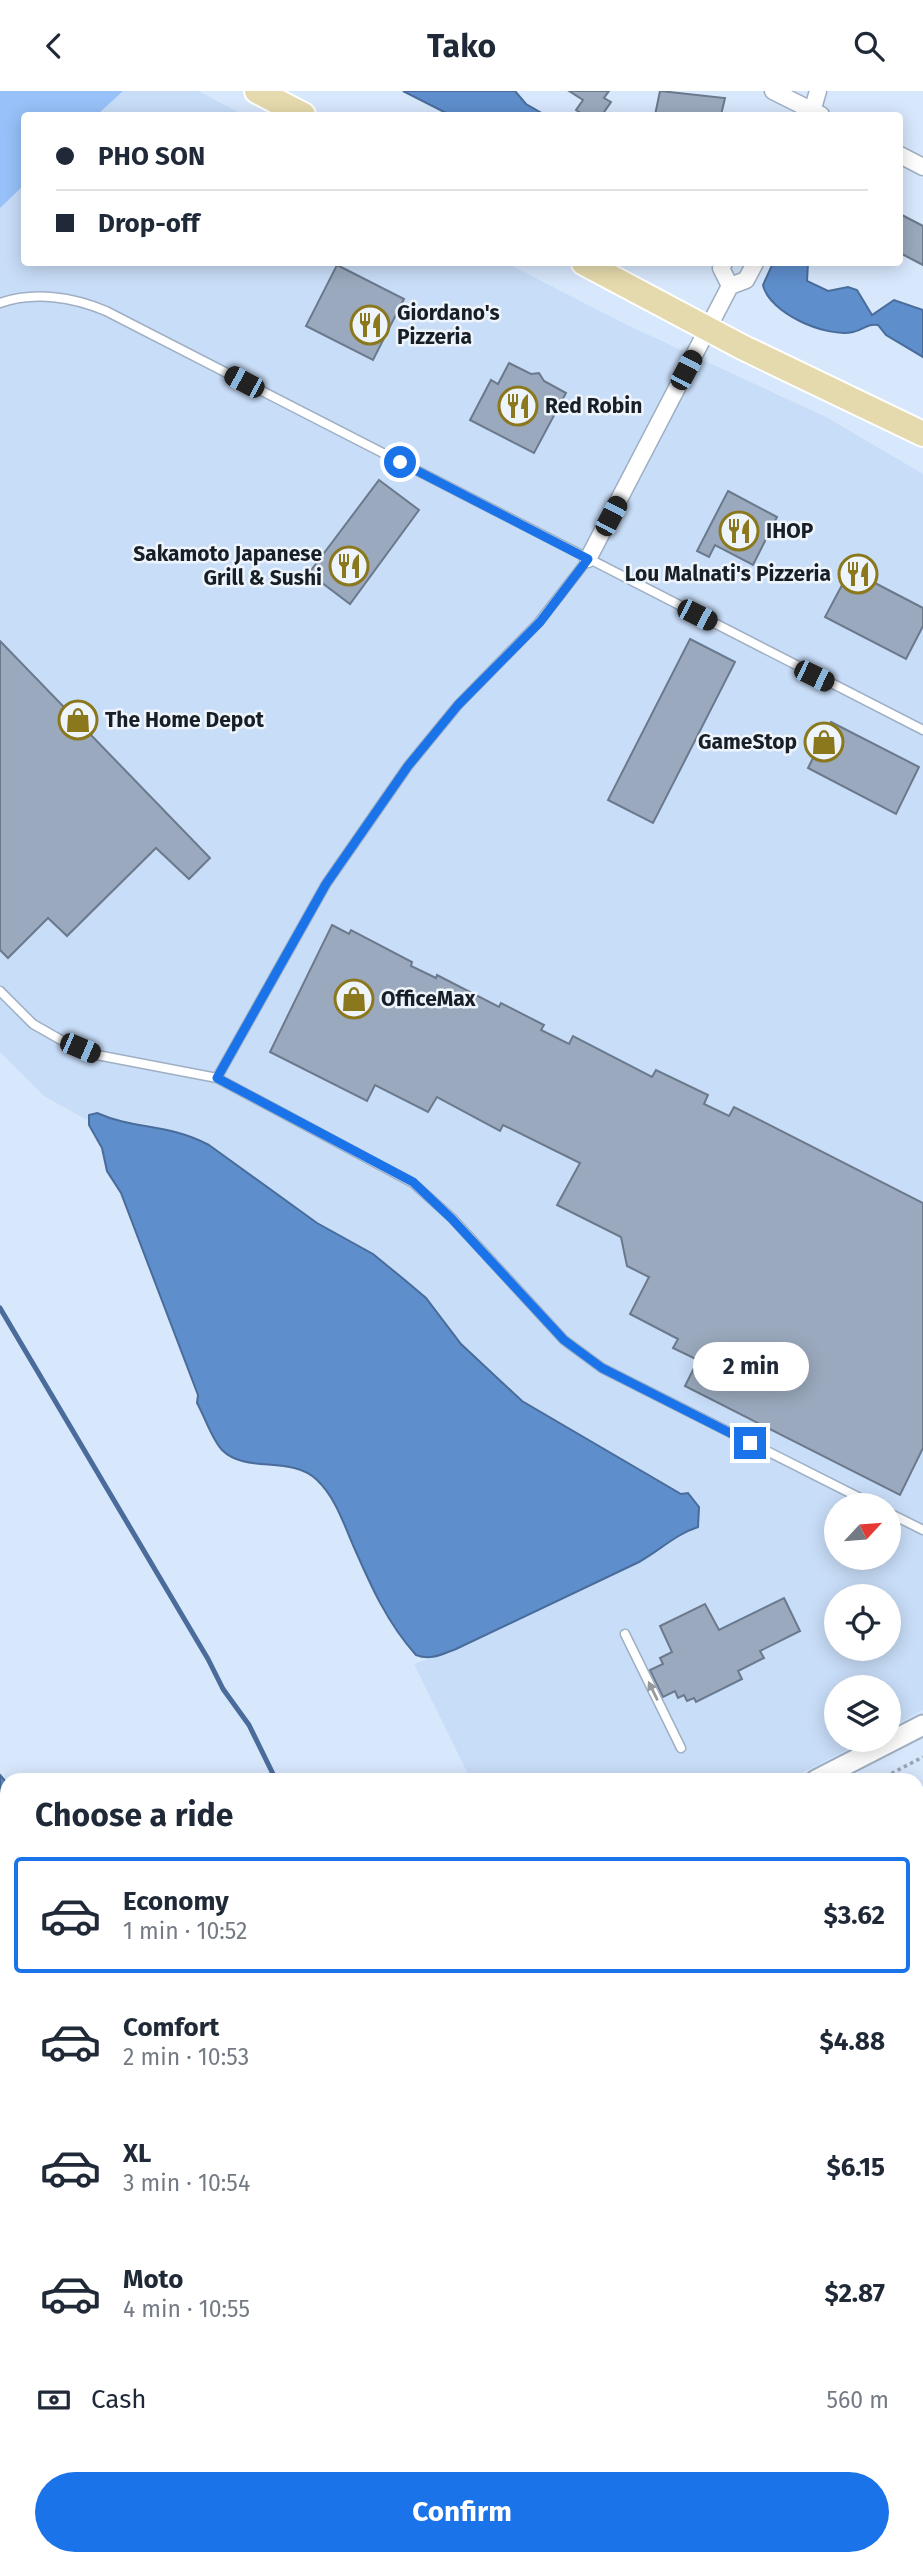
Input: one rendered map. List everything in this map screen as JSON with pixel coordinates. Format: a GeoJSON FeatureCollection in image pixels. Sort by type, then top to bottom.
{"type":"FeatureCollection","features":[{"type":"Feature","properties":{"kind":"main road"},"geometry":{"type":"LineString","coordinates":[[257,91],[297,112]]}},
{"type":"Feature","properties":{"kind":"main road"},"geometry":{"type":"LineString","coordinates":[[590,266],[923,435]]}},
{"type":"Feature","properties":{"kind":"street"},"geometry":{"type":"LineString","coordinates":[[773,91],[811,112]]}},
{"type":"Feature","properties":{"kind":"street"},"geometry":{"type":"LineString","coordinates":[[815,112],[818,91]]}},
{"type":"Feature","properties":{"kind":"street"},"geometry":{"type":"LineString","coordinates":[[903,157],[923,167]]}},
{"type":"Feature","properties":{"kind":"street"},"geometry":{"type":"LineString","coordinates":[[722,266],[730,286]]}},
{"type":"Feature","properties":{"kind":"street"},"geometry":{"type":"LineString","coordinates":[[588,559],[730,286],[746,280],[753,266]]}},
{"type":"Feature","properties":{"kind":"street"},"geometry":{"type":"LineString","coordinates":[[830,1773],[923,1725]]}},
{"type":"Feature","properties":{"kind":"lane"},"geometry":{"type":"LineString","coordinates":[[0,303],[46,296],[89,304],[106,311],[923,730]]}},
{"type":"Feature","properties":{"kind":"lane"},"geometry":{"type":"LineString","coordinates":[[217,1078],[326,884],[408,766],[458,705],[540,622],[588,559]]}},
{"type":"Feature","properties":{"kind":"lane"},"geometry":{"type":"LineString","coordinates":[[0,991],[33,1024],[97,1055],[217,1078],[413,1182],[469,1236],[556,1332],[602,1368],[850,1493]]}},
{"type":"Feature","properties":{"kind":"lane"},"geometry":{"type":"LineString","coordinates":[[901,1519],[923,1530]]}},
{"type":"Feature","properties":{"kind":"lane"},"geometry":{"type":"LineString","coordinates":[[625,1634],[681,1748]]}},
{"type":"Feature","properties":{"kind":"path"},"geometry":{"type":"LineString","coordinates":[[892,1773],[923,1757]]}},
{"type":"Feature","properties":{"kind":"shaded area"},"geometry":{"type":"Polygon","coordinates":[[[0,91],[123,91],[100,112],[21,112],[21,188],[0,208],[0,91]]]}},
{"type":"Feature","properties":{"kind":"shaded area"},"geometry":{"type":"Polygon","coordinates":[[[123,91],[198,91],[238,112],[100,112],[123,91]]]}},
{"type":"Feature","properties":{"kind":"shaded area"},"geometry":{"type":"Polygon","coordinates":[[[403,91],[515,91],[526,104],[540,112],[444,112],[403,91]]]}},
{"type":"Feature","properties":{"kind":"shaded area"},"geometry":{"type":"Polygon","coordinates":[[[21,188],[21,266],[512,266],[627,325],[826,417],[923,474],[923,1710],[901,1722],[901,1675],[824,1675],[824,1752],[843,1752],[802,1773],[468,1773],[414,1664],[456,1649],[663,1548],[682,1532],[689,1493],[682,1494],[522,1401],[461,1344],[426,1298],[373,1254],[317,1223],[209,1145],[147,1124],[128,1123],[97,1113],[89,1115],[87,1120],[44,1096],[0,1052],[0,208],[21,188]]]}},
{"type":"Feature","properties":{"kind":"shaded area"},"geometry":{"type":"Polygon","coordinates":[[[772,266],[808,266],[807,281],[828,291],[848,287],[857,290],[872,315],[894,300],[923,310],[923,357],[886,335],[878,325],[842,333],[800,321],[776,305],[763,285],[772,266]]]}},
{"type":"Feature","properties":{"kind":"shaded area"},"geometry":{"type":"Polygon","coordinates":[[[97,1113],[125,1122],[180,1133],[209,1145],[317,1223],[373,1254],[426,1298],[461,1344],[522,1401],[681,1494],[688,1493],[699,1507],[698,1527],[675,1538],[639,1562],[456,1649],[432,1657],[416,1655],[396,1630],[380,1603],[338,1510],[317,1480],[295,1468],[232,1457],[222,1450],[215,1440],[197,1403],[198,1395],[121,1193],[107,1171],[102,1148],[89,1125],[89,1115],[97,1113]]]}},
{"type":"Feature","properties":{"kind":"building"},"geometry":{"type":"Polygon","coordinates":[[[569,91],[609,91],[604,98],[611,102],[604,112],[579,112],[576,110],[583,100],[569,91]]]}},
{"type":"Feature","properties":{"kind":"building"},"geometry":{"type":"Polygon","coordinates":[[[660,91],[725,98],[722,112],[656,112],[660,91]]]}},
{"type":"Feature","properties":{"kind":"building"},"geometry":{"type":"Polygon","coordinates":[[[903,216],[923,226],[923,265],[903,255],[903,216]]]}},
{"type":"Feature","properties":{"kind":"building"},"geometry":{"type":"Polygon","coordinates":[[[336,266],[404,299],[373,360],[306,326],[336,266]]]}},
{"type":"Feature","properties":{"kind":"building","name":"Red Robin"},"geometry":{"type":"Polygon","coordinates":[[[509,363],[531,374],[539,373],[544,381],[566,393],[534,453],[470,420],[491,380],[498,384],[509,363]]]}},
{"type":"Feature","properties":{"kind":"building"},"geometry":{"type":"Polygon","coordinates":[[[379,480],[419,510],[350,604],[309,573],[379,480]]]}},
{"type":"Feature","properties":{"kind":"building","name":"IHOP"},"geometry":{"type":"Polygon","coordinates":[[[728,491],[777,517],[753,565],[715,545],[709,557],[697,551],[728,491]]]}},
{"type":"Feature","properties":{"kind":"building"},"geometry":{"type":"Polygon","coordinates":[[[850,570],[923,608],[923,626],[906,659],[825,617],[850,570]]]}},
{"type":"Feature","properties":{"kind":"building"},"geometry":{"type":"Polygon","coordinates":[[[690,639],[735,662],[653,823],[608,800],[690,639]]]}},
{"type":"Feature","properties":{"kind":"building"},"geometry":{"type":"Polygon","coordinates":[[[0,641],[210,858],[189,879],[156,848],[67,936],[48,918],[8,958],[0,950],[0,641]]]}},
{"type":"Feature","properties":{"kind":"building"},"geometry":{"type":"Polygon","coordinates":[[[831,722],[919,767],[896,814],[808,768],[831,722]]]}},
{"type":"Feature","properties":{"kind":"building"},"geometry":{"type":"Polygon","coordinates":[[[332,925],[349,934],[351,930],[412,962],[411,966],[436,978],[437,975],[499,1007],[501,1003],[544,1025],[541,1030],[569,1044],[573,1036],[652,1077],[656,1070],[708,1095],[704,1104],[729,1116],[734,1107],[923,1203],[923,1448],[901,1493],[896,1493],[685,1386],[698,1360],[673,1348],[678,1339],[630,1314],[649,1277],[627,1266],[621,1237],[557,1205],[580,1163],[503,1125],[500,1131],[437,1097],[428,1112],[375,1085],[367,1101],[270,1052],[332,925]]]}},
{"type":"Feature","properties":{"kind":"building"},"geometry":{"type":"Polygon","coordinates":[[[784,1598],[800,1631],[760,1651],[764,1658],[738,1671],[742,1679],[696,1702],[694,1698],[687,1701],[684,1695],[678,1698],[675,1691],[663,1697],[650,1670],[663,1664],[660,1658],[672,1652],[660,1626],[705,1604],[719,1630],[784,1598]]]}},
{"type":"Feature","properties":{"kind":"waterway"},"geometry":{"type":"LineString","coordinates":[[0,1308],[208,1659],[223,1689],[249,1725],[273,1773]]}},
{"type":"Feature","properties":{"kind":"place","name":"Giordano's Pizzeria"},"geometry":{"type":"Point","coordinates":[370,325]}},
{"type":"Feature","properties":{"kind":"place","name":"Red Robin"},"geometry":{"type":"Point","coordinates":[518,406]}},
{"type":"Feature","properties":{"kind":"place","name":"IHOP"},"geometry":{"type":"Point","coordinates":[739,531]}},
{"type":"Feature","properties":{"kind":"place","name":"Sakamoto Japanese Grill & Sushi"},"geometry":{"type":"Point","coordinates":[349,566]}},
{"type":"Feature","properties":{"kind":"place","name":"Lou Malnati's Pizzeria"},"geometry":{"type":"Point","coordinates":[858,574]}},
{"type":"Feature","properties":{"kind":"place","name":"The Home Depot"},"geometry":{"type":"Point","coordinates":[78,720]}},
{"type":"Feature","properties":{"kind":"place","name":"GameStop"},"geometry":{"type":"Point","coordinates":[824,742]}},
{"type":"Feature","properties":{"kind":"place","name":"OfficeMax"},"geometry":{"type":"Point","coordinates":[354,999]}},
{"type":"Feature","properties":{"kind":"route"},"geometry":{"type":"LineString","coordinates":[[400,462],[588,559],[540,622],[458,705],[408,766],[326,884],[217,1078],[413,1182],[503,1272],[564,1340],[602,1368],[750,1443]]}}]}
